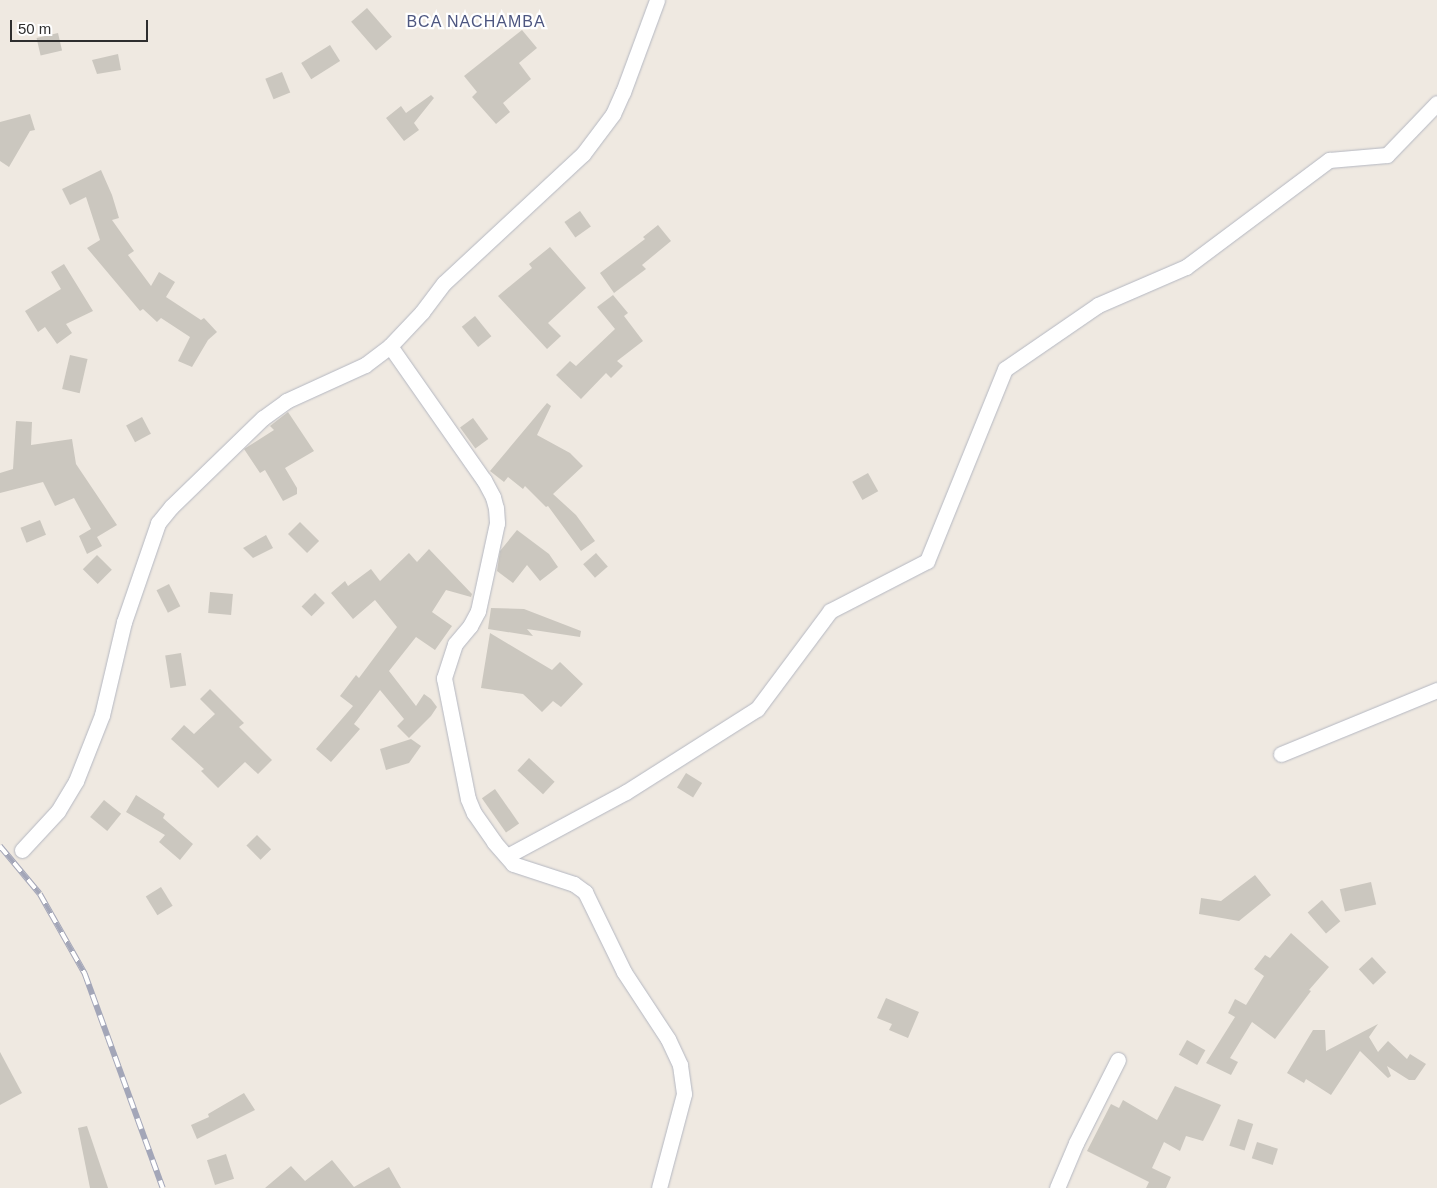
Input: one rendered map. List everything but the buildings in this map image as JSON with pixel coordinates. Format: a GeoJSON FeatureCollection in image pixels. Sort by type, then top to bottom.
{"type":"FeatureCollection","features":[{"type":"Feature","properties":{"kind":"street"},"geometry":{"type":"LineString","coordinates":[[22,850],[58,811],[76,781],[102,715],[124,622],[158,523],[171,507],[263,418],[286,401],[366,365],[390,346],[422,312],[444,283],[567,170],[594,141],[612,114],[623,92],[657,0]]}},
{"type":"Feature","properties":{"kind":"street"},"geometry":{"type":"LineString","coordinates":[[507,856],[626,792],[757,709],[830,611],[927,561],[1006,369],[1098,305],[1186,267],[1329,160],[1387,155],[1437,103]]}},
{"type":"Feature","properties":{"kind":"street"},"geometry":{"type":"LineString","coordinates":[[390,346],[484,480],[493,497],[496,508],[497,523],[478,611],[470,626],[455,644],[444,678],[468,799],[474,813],[507,856],[522,868],[574,884],[585,892],[624,972],[668,1039],[680,1065],[684,1094],[659,1188]]}},
{"type":"Feature","properties":{"kind":"street"},"geometry":{"type":"LineString","coordinates":[[1281,754],[1437,690]]}},
{"type":"Feature","properties":{"kind":"street"},"geometry":{"type":"LineString","coordinates":[[1057,1188],[1076,1143],[1118,1060]]}},
{"type":"Feature","properties":{"kind":"railway"},"geometry":{"type":"LineString","coordinates":[[0,846],[40,894],[85,974],[163,1188]]}},
{"type":"Feature","properties":{"kind":"district","name":"BCA NACHAMBA"},"geometry":{"type":"Point","coordinates":[476,22]}}]}
